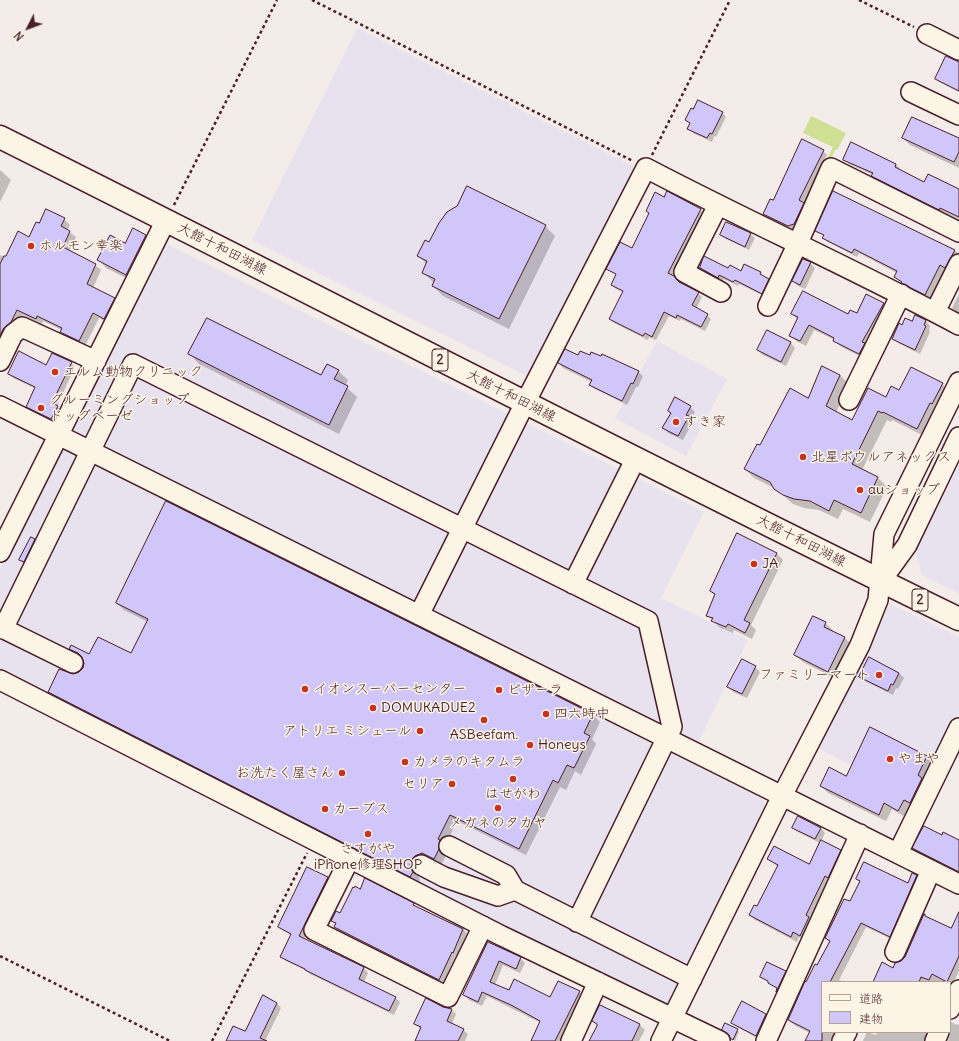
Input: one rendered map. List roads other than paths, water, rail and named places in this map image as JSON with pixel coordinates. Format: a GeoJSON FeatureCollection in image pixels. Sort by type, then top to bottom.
{"type":"FeatureCollection","features":[{"type":"Feature","properties":{"kind":"main road","name":"大館十和田湖線"},"geometry":{"type":"LineString","coordinates":[[0,137],[525,403],[959,619]]}},
{"type":"Feature","properties":{"kind":"street"},"geometry":{"type":"LineString","coordinates":[[927,34],[959,50]]}},
{"type":"Feature","properties":{"kind":"street"},"geometry":{"type":"LineString","coordinates":[[911,92],[959,115]]}},
{"type":"Feature","properties":{"kind":"street"},"geometry":{"type":"LineString","coordinates":[[419,615],[525,403],[646,168],[718,205],[901,294],[959,325]]}},
{"type":"Feature","properties":{"kind":"street"},"geometry":{"type":"LineString","coordinates":[[768,306],[831,168],[959,232]]}},
{"type":"Feature","properties":{"kind":"street"},"geometry":{"type":"LineString","coordinates":[[718,205],[684,272],[721,292]]}},
{"type":"Feature","properties":{"kind":"street"},"geometry":{"type":"LineString","coordinates":[[0,552],[166,220]]}},
{"type":"Feature","properties":{"kind":"street"},"geometry":{"type":"LineString","coordinates":[[935,312],[959,264]]}},
{"type":"Feature","properties":{"kind":"street"},"geometry":{"type":"LineString","coordinates":[[849,400],[901,294]]}},
{"type":"Feature","properties":{"kind":"street"},"geometry":{"type":"LineString","coordinates":[[0,361],[13,334],[22,327],[96,361]]}},
{"type":"Feature","properties":{"kind":"street"},"geometry":{"type":"LineString","coordinates":[[73,663],[2,628],[133,364],[648,621],[672,727],[576,922]]}},
{"type":"Feature","properties":{"kind":"street"},"geometry":{"type":"LineString","coordinates":[[661,1041],[674,1018],[782,796],[860,645],[878,600],[881,581],[884,534],[959,382]]}},
{"type":"Feature","properties":{"kind":"street"},"geometry":{"type":"LineString","coordinates":[[0,406],[959,884]]}},
{"type":"Feature","properties":{"kind":"street"},"geometry":{"type":"LineString","coordinates":[[881,581],[907,545],[959,437]]}},
{"type":"Feature","properties":{"kind":"street"},"geometry":{"type":"LineString","coordinates":[[573,584],[636,458]]}},
{"type":"Feature","properties":{"kind":"street"},"geometry":{"type":"LineString","coordinates":[[0,680],[483,926],[720,1041]]}},
{"type":"Feature","properties":{"kind":"street"},"geometry":{"type":"LineString","coordinates":[[898,853],[956,740]]}},
{"type":"Feature","properties":{"kind":"street"},"geometry":{"type":"LineString","coordinates":[[766,1041],[860,834]]}},
{"type":"Feature","properties":{"kind":"street"},"geometry":{"type":"LineString","coordinates":[[448,846],[506,875],[515,890],[692,979]]}},
{"type":"Feature","properties":{"kind":"street"},"geometry":{"type":"LineString","coordinates":[[350,858],[314,930],[448,997],[483,926]]}},
{"type":"Feature","properties":{"kind":"street"},"geometry":{"type":"LineString","coordinates":[[421,866],[444,877],[498,896],[515,890]]}},
{"type":"Feature","properties":{"kind":"street"},"geometry":{"type":"LineString","coordinates":[[894,952],[931,870]]}},
{"type":"Feature","properties":{"kind":"street"},"geometry":{"type":"LineString","coordinates":[[571,1041],[598,982]]}},
{"type":"Feature","properties":{"kind":"street"},"geometry":{"type":"LineString","coordinates":[[951,1007],[959,990]]}},
{"type":"Feature","properties":{"kind":"place","name":"ホルモン幸楽"},"geometry":{"type":"Point","coordinates":[31,246]}},
{"type":"Feature","properties":{"kind":"place","name":"エルム動物クリニック"},"geometry":{"type":"Point","coordinates":[55,372]}},
{"type":"Feature","properties":{"kind":"place","name":"グルーミングショップ ドッグベーゼ"},"geometry":{"type":"Point","coordinates":[41,408]}},
{"type":"Feature","properties":{"kind":"place","name":"すき家"},"geometry":{"type":"Point","coordinates":[676,422]}},
{"type":"Feature","properties":{"kind":"place","name":"北星ボウルアネックス"},"geometry":{"type":"Point","coordinates":[803,457]}},
{"type":"Feature","properties":{"kind":"place","name":"auショップ"},"geometry":{"type":"Point","coordinates":[860,490]}},
{"type":"Feature","properties":{"kind":"place","name":"JA"},"geometry":{"type":"Point","coordinates":[754,564]}},
{"type":"Feature","properties":{"kind":"place","name":"ファミリーマート"},"geometry":{"type":"Point","coordinates":[879,675]}},
{"type":"Feature","properties":{"kind":"place","name":"イオンスーパーセンター"},"geometry":{"type":"Point","coordinates":[305,689]}},
{"type":"Feature","properties":{"kind":"place","name":"ピザーラ"},"geometry":{"type":"Point","coordinates":[499,690]}},
{"type":"Feature","properties":{"kind":"place","name":"DOMUKADUE2"},"geometry":{"type":"Point","coordinates":[373,708]}},
{"type":"Feature","properties":{"kind":"place","name":"四六時中"},"geometry":{"type":"Point","coordinates":[546,714]}},
{"type":"Feature","properties":{"kind":"place","name":"ASBeefam."},"geometry":{"type":"Point","coordinates":[484,720]}},
{"type":"Feature","properties":{"kind":"place","name":"アトリエ ミシェール"},"geometry":{"type":"Point","coordinates":[420,731]}},
{"type":"Feature","properties":{"kind":"place","name":"Honeys"},"geometry":{"type":"Point","coordinates":[530,745]}},
{"type":"Feature","properties":{"kind":"place","name":"やまや"},"geometry":{"type":"Point","coordinates":[890,759]}},
{"type":"Feature","properties":{"kind":"place","name":"カメラのキタムラ"},"geometry":{"type":"Point","coordinates":[405,762]}},
{"type":"Feature","properties":{"kind":"place","name":"お洗たく屋さん"},"geometry":{"type":"Point","coordinates":[342,773]}},
{"type":"Feature","properties":{"kind":"place","name":"はせがわ"},"geometry":{"type":"Point","coordinates":[513,779]}},
{"type":"Feature","properties":{"kind":"place","name":"セリア"},"geometry":{"type":"Point","coordinates":[452,784]}},
{"type":"Feature","properties":{"kind":"place","name":"メガネのタカヤ"},"geometry":{"type":"Point","coordinates":[498,808]}},
{"type":"Feature","properties":{"kind":"place","name":"カーブス"},"geometry":{"type":"Point","coordinates":[325,809]}},
{"type":"Feature","properties":{"kind":"place","name":"さすがや iPhone修理SHOP"},"geometry":{"type":"Point","coordinates":[368,834]}}]}
